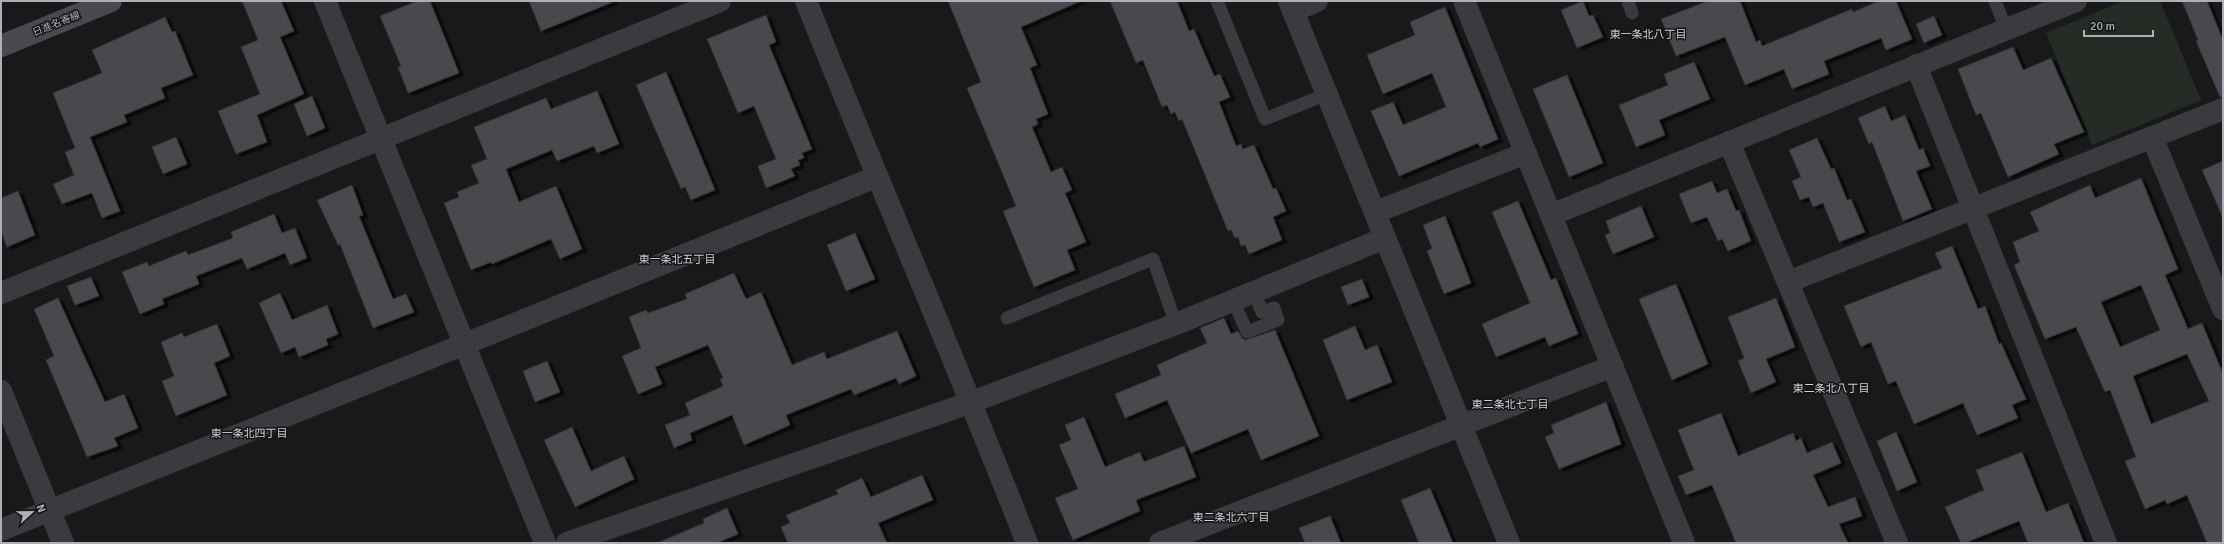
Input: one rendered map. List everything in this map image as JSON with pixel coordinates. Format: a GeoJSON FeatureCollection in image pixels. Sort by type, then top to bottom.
{"type":"FeatureCollection","features":[{"type":"Feature","properties":{"kind":"main road","name":"日進名寄線"},"geometry":{"type":"LineString","coordinates":[[1,46],[111,1]]}},
{"type":"Feature","properties":{"kind":"street"},"geometry":{"type":"LineString","coordinates":[[325,1],[545,543]]}},
{"type":"Feature","properties":{"kind":"street"},"geometry":{"type":"LineString","coordinates":[[1,293],[720,1]]}},
{"type":"Feature","properties":{"kind":"street"},"geometry":{"type":"LineString","coordinates":[[806,1],[876,177],[972,402],[1027,543]]}},
{"type":"Feature","properties":{"kind":"street"},"geometry":{"type":"LineString","coordinates":[[1317,1],[1291,6],[1376,212],[1385,238],[1509,543]]}},
{"type":"Feature","properties":{"kind":"street"},"geometry":{"type":"LineString","coordinates":[[1464,1],[1684,543]]}},
{"type":"Feature","properties":{"kind":"street"},"geometry":{"type":"LineString","coordinates":[[1551,215],[2076,1]]}},
{"type":"Feature","properties":{"kind":"street"},"geometry":{"type":"LineString","coordinates":[[1916,65],[2106,543]]}},
{"type":"Feature","properties":{"kind":"street"},"geometry":{"type":"LineString","coordinates":[[1788,282],[2223,109]]}},
{"type":"Feature","properties":{"kind":"street"},"geometry":{"type":"LineString","coordinates":[[2152,138],[2223,309]]}},
{"type":"Feature","properties":{"kind":"street"},"geometry":{"type":"LineString","coordinates":[[1729,142],[1897,543]]}},
{"type":"Feature","properties":{"kind":"street"},"geometry":{"type":"LineString","coordinates":[[1376,212],[1526,153]]}},
{"type":"Feature","properties":{"kind":"street"},"geometry":{"type":"LineString","coordinates":[[1,530],[876,177]]}},
{"type":"Feature","properties":{"kind":"street"},"geometry":{"type":"LineString","coordinates":[[567,543],[972,402],[1176,324],[1385,238]]}},
{"type":"Feature","properties":{"kind":"street"},"geometry":{"type":"LineString","coordinates":[[1160,543],[1613,366]]}},
{"type":"Feature","properties":{"kind":"street"},"geometry":{"type":"LineString","coordinates":[[1,391],[63,543]]}},
{"type":"Feature","properties":{"kind":"lane"},"geometry":{"type":"LineString","coordinates":[[1217,1],[1265,119],[1327,94]]}},
{"type":"Feature","properties":{"kind":"lane"},"geometry":{"type":"LineString","coordinates":[[1995,1],[2006,29]]}},
{"type":"Feature","properties":{"kind":"lane"},"geometry":{"type":"LineString","coordinates":[[1007,318],[1153,258],[1176,324]]}},
{"type":"Feature","properties":{"kind":"lane"},"geometry":{"type":"LineString","coordinates":[[1233,300],[1247,332],[1278,320],[1274,308],[1262,312],[1254,292]]}},
{"type":"Feature","properties":{"kind":"shaded area"},"geometry":{"type":"Polygon","coordinates":[[[2124,1],[2160,1],[2201,100],[2092,145],[2046,33],[2124,1]]]}},
{"type":"Feature","properties":{"kind":"building"},"geometry":{"type":"Polygon","coordinates":[[[242,1],[281,1],[294,31],[280,37],[304,94],[257,115],[267,142],[236,154],[218,111],[260,94],[241,47],[258,40],[242,1]]]}},
{"type":"Feature","properties":{"kind":"building"},"geometry":{"type":"Polygon","coordinates":[[[417,1],[430,1],[459,73],[408,93],[398,67],[401,66],[380,16],[417,1]]]}},
{"type":"Feature","properties":{"kind":"building"},"geometry":{"type":"Polygon","coordinates":[[[529,1],[613,1],[613,2],[541,31],[529,1]]]}},
{"type":"Feature","properties":{"kind":"building"},"geometry":{"type":"Polygon","coordinates":[[[948,1],[1081,1],[1021,27],[1037,65],[1030,68],[1048,114],[1036,119],[1038,124],[1032,127],[1051,172],[1062,167],[1072,190],[1065,193],[1086,242],[1067,250],[1075,270],[1034,287],[1003,211],[1016,206],[967,88],[981,82],[948,1]]]}},
{"type":"Feature","properties":{"kind":"building"},"geometry":{"type":"Polygon","coordinates":[[[1110,1],[1177,1],[1189,31],[1194,29],[1214,76],[1220,74],[1230,97],[1219,102],[1236,146],[1241,144],[1243,149],[1254,145],[1273,189],[1276,188],[1286,211],[1273,217],[1282,240],[1249,254],[1245,245],[1241,246],[1238,237],[1235,238],[1231,230],[1228,231],[1182,119],[1179,121],[1175,112],[1171,114],[1167,105],[1162,107],[1143,60],[1136,63],[1110,1]]]}},
{"type":"Feature","properties":{"kind":"building"},"geometry":{"type":"Polygon","coordinates":[[[1583,1],[1589,16],[1593,15],[1603,37],[1577,48],[1561,10],[1583,1]]]}},
{"type":"Feature","properties":{"kind":"building"},"geometry":{"type":"Polygon","coordinates":[[[1708,1],[1740,1],[1756,42],[1760,40],[1762,46],[1852,9],[1853,12],[1879,1],[1896,1],[1912,39],[1886,50],[1881,38],[1824,61],[1829,74],[1792,89],[1784,69],[1745,85],[1725,37],[1676,56],[1661,19],[1708,1]]]}},
{"type":"Feature","properties":{"kind":"building"},"geometry":{"type":"Polygon","coordinates":[[[2182,1],[2207,1],[2223,40],[2223,97],[2220,97],[2196,41],[2198,40],[2182,1]]]}},
{"type":"Feature","properties":{"kind":"building"},"geometry":{"type":"Polygon","coordinates":[[[1445,7],[1498,139],[1480,147],[1478,143],[1399,176],[1371,111],[1393,102],[1403,125],[1446,107],[1432,73],[1383,94],[1367,55],[1415,35],[1410,22],[1445,7]]]}},
{"type":"Feature","properties":{"kind":"building"},"geometry":{"type":"Polygon","coordinates":[[[766,15],[776,42],[769,45],[812,149],[802,153],[804,158],[798,160],[800,165],[791,169],[795,176],[766,188],[758,166],[776,159],[754,106],[738,113],[707,39],[766,15]]]}},
{"type":"Feature","properties":{"kind":"building"},"geometry":{"type":"Polygon","coordinates":[[[1934,16],[1942,35],[1924,43],[1916,24],[1934,16]]]}},
{"type":"Feature","properties":{"kind":"building"},"geometry":{"type":"Polygon","coordinates":[[[165,17],[172,32],[175,31],[193,75],[161,88],[165,98],[124,115],[127,122],[90,137],[120,211],[102,218],[92,193],[62,204],[53,184],[74,175],[65,152],[75,148],[53,93],[102,73],[92,50],[165,17]]]}},
{"type":"Feature","properties":{"kind":"building"},"geometry":{"type":"Polygon","coordinates":[[[2013,47],[2023,70],[2051,58],[2084,132],[2054,144],[2059,154],[2008,177],[1981,113],[1976,115],[1958,69],[2013,47]]]}},
{"type":"Feature","properties":{"kind":"building"},"geometry":{"type":"Polygon","coordinates":[[[1694,62],[1710,99],[1659,120],[1665,135],[1636,147],[1619,105],[1668,85],[1664,74],[1694,62]]]}},
{"type":"Feature","properties":{"kind":"building"},"geometry":{"type":"Polygon","coordinates":[[[666,72],[715,190],[691,200],[685,187],[681,189],[636,85],[666,72]]]}},
{"type":"Feature","properties":{"kind":"building"},"geometry":{"type":"Polygon","coordinates":[[[1567,75],[1603,163],[1569,177],[1533,89],[1567,75]]]}},
{"type":"Feature","properties":{"kind":"building"},"geometry":{"type":"Polygon","coordinates":[[[597,91],[619,144],[597,153],[594,146],[557,161],[552,150],[506,169],[519,202],[556,186],[582,249],[560,259],[551,239],[492,264],[491,262],[471,270],[444,203],[459,197],[457,192],[479,183],[471,165],[487,159],[474,127],[546,98],[551,109],[597,91]]]}},
{"type":"Feature","properties":{"kind":"building"},"geometry":{"type":"Polygon","coordinates":[[[312,96],[325,128],[307,136],[294,104],[312,96]]]}},
{"type":"Feature","properties":{"kind":"building"},"geometry":{"type":"Polygon","coordinates":[[[1885,106],[1891,121],[1905,115],[1919,150],[1923,148],[1930,166],[1916,171],[1932,209],[1903,221],[1872,142],[1869,144],[1858,118],[1885,106]]]}},
{"type":"Feature","properties":{"kind":"building"},"geometry":{"type":"Polygon","coordinates":[[[176,137],[187,164],[163,174],[152,147],[176,137]]]}},
{"type":"Feature","properties":{"kind":"building"},"geometry":{"type":"Polygon","coordinates":[[[1817,138],[1831,169],[1834,168],[1847,200],[1851,199],[1865,232],[1839,242],[1823,203],[1813,207],[1809,197],[1800,200],[1792,181],[1801,177],[1789,150],[1817,138]]]}},
{"type":"Feature","properties":{"kind":"building"},"geometry":{"type":"Polygon","coordinates":[[[2223,161],[2223,218],[2202,170],[2223,161]]]}},
{"type":"Feature","properties":{"kind":"building"},"geometry":{"type":"Polygon","coordinates":[[[2141,178],[2178,269],[2165,275],[2188,329],[2202,323],[2223,374],[2223,543],[2207,543],[2187,495],[2167,504],[2165,500],[2145,509],[2125,461],[2136,457],[2110,390],[2105,392],[2076,327],[2045,339],[2014,265],[2020,262],[2013,242],[2039,231],[2030,212],[2090,185],[2095,198],[2141,178]],[[2141,285],[2101,302],[2120,347],[2160,330],[2141,285]],[[2187,354],[2133,376],[2151,424],[2209,401],[2187,354]]]}},
{"type":"Feature","properties":{"kind":"building"},"geometry":{"type":"Polygon","coordinates":[[[1712,181],[1717,193],[1727,189],[1736,211],[1739,210],[1751,241],[1728,251],[1722,239],[1718,241],[1707,217],[1691,223],[1679,194],[1712,181]]]}},
{"type":"Feature","properties":{"kind":"building"},"geometry":{"type":"Polygon","coordinates":[[[352,185],[363,215],[359,216],[393,299],[406,294],[414,312],[373,328],[340,244],[338,245],[317,200],[352,185]]]}},
{"type":"Feature","properties":{"kind":"building"},"geometry":{"type":"Polygon","coordinates":[[[18,191],[35,235],[7,247],[1,231],[1,198],[18,191]]]}},
{"type":"Feature","properties":{"kind":"building"},"geometry":{"type":"Polygon","coordinates":[[[1518,201],[1551,280],[1556,278],[1578,334],[1549,346],[1545,337],[1496,357],[1482,324],[1530,303],[1492,212],[1518,201]]]}},
{"type":"Feature","properties":{"kind":"building"},"geometry":{"type":"Polygon","coordinates":[[[1641,206],[1654,237],[1613,254],[1605,235],[1610,233],[1606,221],[1641,206]]]}},
{"type":"Feature","properties":{"kind":"building"},"geometry":{"type":"Polygon","coordinates":[[[274,214],[282,233],[295,228],[307,258],[290,265],[285,253],[247,269],[242,258],[196,276],[199,284],[162,299],[164,304],[140,314],[122,272],[147,262],[149,266],[186,251],[188,255],[233,238],[231,232],[274,214]]]}},
{"type":"Feature","properties":{"kind":"building"},"geometry":{"type":"Polygon","coordinates":[[[1445,216],[1471,283],[1444,294],[1427,251],[1432,248],[1423,225],[1445,216]]]}},
{"type":"Feature","properties":{"kind":"building"},"geometry":{"type":"Polygon","coordinates":[[[855,233],[875,279],[846,291],[827,245],[855,233]]]}},
{"type":"Feature","properties":{"kind":"building"},"geometry":{"type":"Polygon","coordinates":[[[1952,246],[1978,309],[1985,306],[1999,344],[2001,343],[2026,399],[2012,405],[2018,418],[1977,435],[1963,403],[1914,424],[1896,381],[1888,384],[1871,342],[1861,347],[1844,306],[1942,268],[1935,253],[1952,246]]]}},
{"type":"Feature","properties":{"kind":"building"},"geometry":{"type":"Polygon","coordinates":[[[734,273],[746,299],[761,292],[792,365],[824,352],[827,359],[897,331],[916,376],[899,384],[896,378],[854,395],[851,389],[786,415],[790,425],[744,445],[732,415],[690,433],[692,440],[674,448],[665,425],[690,415],[685,403],[723,386],[720,379],[723,378],[708,345],[655,367],[662,384],[638,394],[622,356],[641,348],[629,317],[646,310],[648,313],[687,299],[685,294],[734,273]]]}},
{"type":"Feature","properties":{"kind":"building"},"geometry":{"type":"Polygon","coordinates":[[[91,277],[99,296],[75,305],[67,286],[91,277]]]}},
{"type":"Feature","properties":{"kind":"building"},"geometry":{"type":"Polygon","coordinates":[[[1362,279],[1369,297],[1348,305],[1341,287],[1362,279]]]}},
{"type":"Feature","properties":{"kind":"building"},"geometry":{"type":"Polygon","coordinates":[[[1676,284],[1708,364],[1672,380],[1639,299],[1676,284]]]}},
{"type":"Feature","properties":{"kind":"building"},"geometry":{"type":"Polygon","coordinates":[[[280,293],[292,320],[327,305],[338,334],[326,339],[328,345],[299,357],[295,347],[281,353],[259,303],[280,293]]]}},
{"type":"Feature","properties":{"kind":"building"},"geometry":{"type":"Polygon","coordinates":[[[58,298],[105,402],[124,394],[138,428],[114,438],[118,446],[87,457],[46,360],[54,356],[34,309],[58,298]]]}},
{"type":"Feature","properties":{"kind":"building"},"geometry":{"type":"Polygon","coordinates":[[[1776,298],[1795,347],[1766,359],[1776,382],[1751,393],[1738,361],[1744,358],[1728,317],[1776,298]]]}},
{"type":"Feature","properties":{"kind":"building"},"geometry":{"type":"Polygon","coordinates":[[[1224,318],[1231,334],[1238,331],[1242,338],[1246,340],[1275,330],[1319,436],[1261,460],[1248,429],[1191,453],[1167,400],[1125,418],[1115,394],[1161,375],[1157,365],[1207,343],[1200,328],[1224,318]]]}},
{"type":"Feature","properties":{"kind":"building"},"geometry":{"type":"Polygon","coordinates":[[[217,324],[230,356],[214,363],[227,395],[176,416],[162,381],[174,376],[161,342],[182,333],[184,337],[217,324]]]}},
{"type":"Feature","properties":{"kind":"building"},"geometry":{"type":"Polygon","coordinates":[[[1355,326],[1365,350],[1377,345],[1392,382],[1347,400],[1323,340],[1355,326]]]}},
{"type":"Feature","properties":{"kind":"building"},"geometry":{"type":"Polygon","coordinates":[[[547,361],[560,392],[535,402],[523,371],[547,361]]]}},
{"type":"Feature","properties":{"kind":"building"},"geometry":{"type":"Polygon","coordinates":[[[1606,402],[1621,444],[1559,469],[1545,437],[1554,433],[1551,425],[1606,402]]]}},
{"type":"Feature","properties":{"kind":"building"},"geometry":{"type":"Polygon","coordinates":[[[1721,413],[1738,456],[1793,433],[1796,441],[1801,438],[1807,453],[1832,442],[1841,463],[1813,475],[1828,507],[1855,497],[1862,516],[1839,524],[1848,543],[1736,543],[1712,485],[1686,495],[1678,476],[1694,470],[1678,430],[1721,413]]]}},
{"type":"Feature","properties":{"kind":"building"},"geometry":{"type":"Polygon","coordinates":[[[1084,417],[1105,467],[1140,452],[1144,462],[1184,446],[1196,477],[1136,500],[1140,511],[1073,540],[1055,498],[1078,489],[1059,445],[1071,440],[1065,425],[1084,417]]]}},
{"type":"Feature","properties":{"kind":"building"},"geometry":{"type":"Polygon","coordinates":[[[572,427],[591,471],[624,456],[634,479],[575,507],[544,440],[572,427]]]}},
{"type":"Feature","properties":{"kind":"building"},"geometry":{"type":"Polygon","coordinates":[[[1896,432],[1917,482],[1897,491],[1877,441],[1896,432]]]}},
{"type":"Feature","properties":{"kind":"building"},"geometry":{"type":"Polygon","coordinates":[[[2022,452],[2046,512],[2068,503],[2084,543],[2028,543],[2019,521],[1965,543],[1961,543],[1945,507],[1984,490],[1976,470],[2022,452]]]}},
{"type":"Feature","properties":{"kind":"building"},"geometry":{"type":"Polygon","coordinates":[[[922,475],[933,500],[878,523],[887,543],[788,543],[781,527],[790,523],[786,515],[838,494],[836,490],[862,478],[871,497],[922,475]]]}},
{"type":"Feature","properties":{"kind":"building"},"geometry":{"type":"Polygon","coordinates":[[[1430,488],[1453,543],[1419,543],[1401,500],[1430,488]]]}},
{"type":"Feature","properties":{"kind":"building"},"geometry":{"type":"Polygon","coordinates":[[[727,508],[738,534],[717,543],[657,543],[704,523],[703,519],[727,508]]]}},
{"type":"Feature","properties":{"kind":"building"},"geometry":{"type":"Polygon","coordinates":[[[1330,516],[1341,543],[1305,543],[1299,528],[1330,516]]]}},
{"type":"Feature","properties":{"kind":"district","name":"東一条北八丁目"},"geometry":{"type":"Point","coordinates":[1648,34]}},
{"type":"Feature","properties":{"kind":"district","name":"東一条北五丁目"},"geometry":{"type":"Point","coordinates":[677,259]}},
{"type":"Feature","properties":{"kind":"district","name":"東二条北八丁目"},"geometry":{"type":"Point","coordinates":[1831,388]}},
{"type":"Feature","properties":{"kind":"district","name":"東二条北七丁目"},"geometry":{"type":"Point","coordinates":[1510,404]}},
{"type":"Feature","properties":{"kind":"district","name":"東一条北四丁目"},"geometry":{"type":"Point","coordinates":[249,433]}},
{"type":"Feature","properties":{"kind":"district","name":"東二条北六丁目"},"geometry":{"type":"Point","coordinates":[1231,517]}}]}
